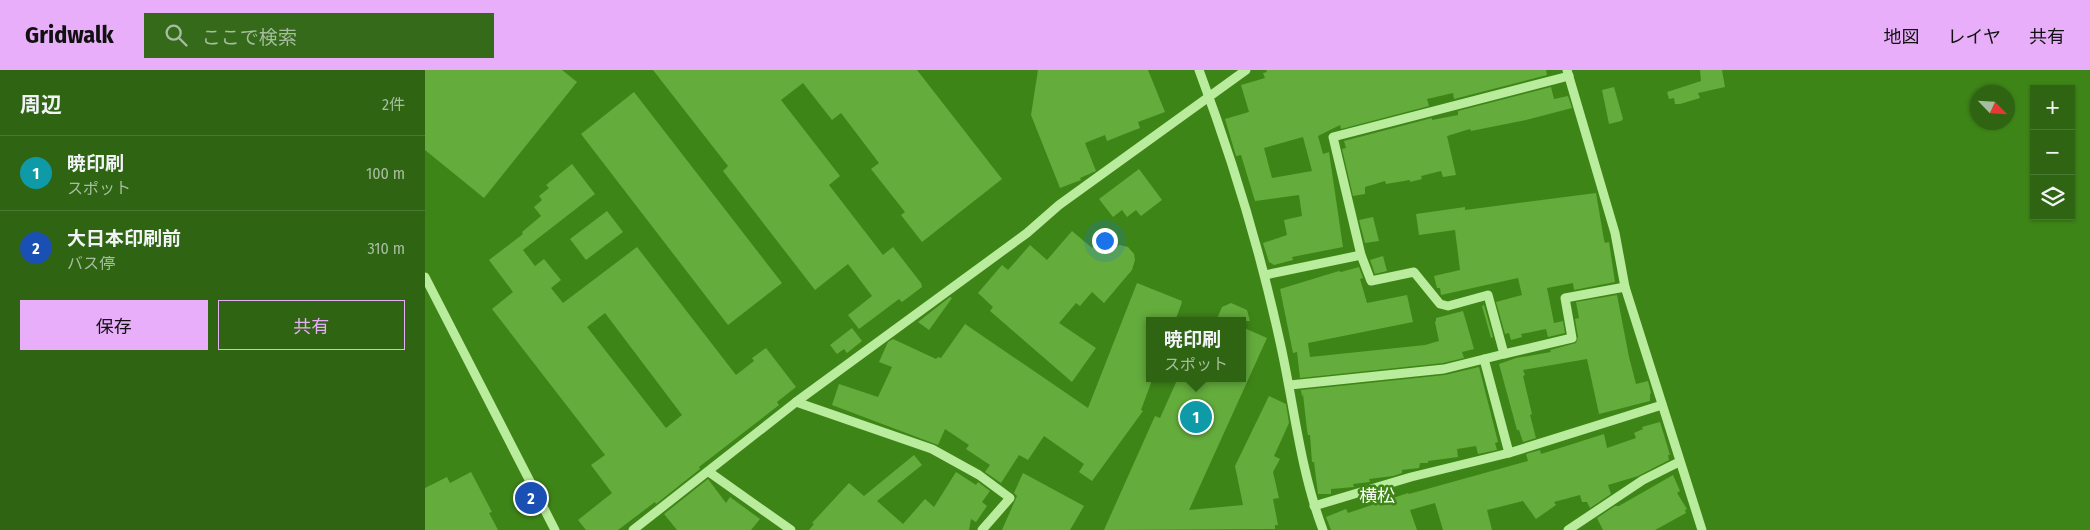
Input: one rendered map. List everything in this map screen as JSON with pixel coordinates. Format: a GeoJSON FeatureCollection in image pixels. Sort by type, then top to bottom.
{"type":"FeatureCollection","features":[{"type":"Feature","properties":{"kind":"street"},"geometry":{"type":"LineString","coordinates":[[1199,70],[1254,235],[1265,275],[1290,385],[1306,477],[1313,506],[1323,530]]}},
{"type":"Feature","properties":{"kind":"street"},"geometry":{"type":"LineString","coordinates":[[633,530],[796,402],[1027,233],[1059,205],[1246,70]]}},
{"type":"Feature","properties":{"kind":"street"},"geometry":{"type":"LineString","coordinates":[[1504,354],[1488,296],[1448,306],[1440,304],[1414,272],[1371,281],[1361,255],[1333,137],[1568,73],[1615,233],[1625,287],[1702,530]]}},
{"type":"Feature","properties":{"kind":"street"},"geometry":{"type":"LineString","coordinates":[[1265,275],[1361,255]]}},
{"type":"Feature","properties":{"kind":"street"},"geometry":{"type":"LineString","coordinates":[[425,277],[555,530]]}},
{"type":"Feature","properties":{"kind":"street"},"geometry":{"type":"LineString","coordinates":[[1290,385],[1444,369],[1572,338],[1565,298],[1625,287]]}},
{"type":"Feature","properties":{"kind":"street"},"geometry":{"type":"LineString","coordinates":[[1484,359],[1509,453]]}},
{"type":"Feature","properties":{"kind":"street"},"geometry":{"type":"LineString","coordinates":[[796,402],[932,449],[979,475],[1010,498],[982,530]]}},
{"type":"Feature","properties":{"kind":"street"},"geometry":{"type":"LineString","coordinates":[[1313,506],[1411,477],[1509,453],[1662,405]]}},
{"type":"Feature","properties":{"kind":"street"},"geometry":{"type":"LineString","coordinates":[[1568,530],[1643,480],[1679,462]]}},
{"type":"Feature","properties":{"kind":"street"},"geometry":{"type":"LineString","coordinates":[[709,472],[791,530]]}},
{"type":"Feature","properties":{"kind":"building"},"geometry":{"type":"Polygon","coordinates":[[[425,70],[562,70],[577,82],[484,198],[425,150],[425,70]]]}},
{"type":"Feature","properties":{"kind":"building"},"geometry":{"type":"Polygon","coordinates":[[[653,70],[917,70],[1002,179],[922,242],[901,215],[905,212],[871,169],[879,163],[841,113],[832,120],[803,83],[781,100],[840,176],[829,185],[883,255],[893,247],[921,283],[922,287],[902,302],[899,299],[859,329],[848,315],[872,296],[848,264],[815,290],[723,171],[728,166],[653,70]]]}},
{"type":"Feature","properties":{"kind":"building"},"geometry":{"type":"Polygon","coordinates":[[[1038,70],[1148,70],[1165,112],[1138,122],[1140,128],[1107,141],[1105,135],[1085,143],[1096,171],[1080,178],[1081,180],[1060,188],[1031,115],[1038,70]]]}},
{"type":"Feature","properties":{"kind":"building"},"geometry":{"type":"Polygon","coordinates":[[[1266,70],[1546,70],[1547,75],[1454,99],[1453,93],[1427,99],[1429,106],[1341,129],[1340,125],[1318,136],[1323,154],[1329,152],[1343,247],[1292,257],[1293,260],[1274,265],[1269,262],[1263,243],[1287,235],[1284,220],[1302,216],[1299,195],[1255,201],[1241,155],[1236,156],[1225,119],[1249,112],[1241,85],[1265,78],[1263,73],[1267,72],[1266,70]],[[1303,137],[1264,148],[1272,178],[1312,171],[1303,137]]]}},
{"type":"Feature","properties":{"kind":"building"},"geometry":{"type":"Polygon","coordinates":[[[1700,70],[1722,70],[1725,87],[1698,93],[1700,98],[1680,104],[1675,104],[1674,98],[1669,99],[1667,92],[1701,81],[1700,70]]]}},
{"type":"Feature","properties":{"kind":"building"},"geometry":{"type":"Polygon","coordinates":[[[1551,87],[1554,99],[1568,96],[1572,108],[1526,120],[1471,131],[1470,129],[1447,136],[1456,175],[1443,177],[1441,171],[1421,176],[1422,179],[1410,182],[1410,180],[1386,184],[1385,181],[1365,187],[1365,194],[1353,196],[1342,149],[1346,148],[1344,141],[1432,118],[1432,120],[1458,115],[1458,111],[1551,87]]]}},
{"type":"Feature","properties":{"kind":"building"},"geometry":{"type":"Polygon","coordinates":[[[1614,87],[1623,119],[1609,124],[1602,90],[1614,87]]]}},
{"type":"Feature","properties":{"kind":"building"},"geometry":{"type":"Polygon","coordinates":[[[634,92],[782,283],[728,325],[581,134],[634,92]]]}},
{"type":"Feature","properties":{"kind":"building"},"geometry":{"type":"Polygon","coordinates":[[[572,164],[595,194],[523,250],[535,266],[544,259],[561,280],[551,288],[563,303],[637,247],[736,375],[754,361],[752,358],[766,348],[796,387],[777,402],[779,405],[699,467],[700,469],[656,504],[655,502],[618,530],[586,530],[578,520],[612,493],[591,465],[605,455],[492,309],[513,292],[489,260],[523,234],[522,232],[541,216],[534,207],[542,200],[539,196],[549,188],[546,185],[572,164]],[[605,313],[587,327],[666,428],[682,415],[605,313]]]}},
{"type":"Feature","properties":{"kind":"building"},"geometry":{"type":"Polygon","coordinates":[[[1139,169],[1162,200],[1141,216],[1136,210],[1127,217],[1122,210],[1113,217],[1099,199],[1139,169]]]}},
{"type":"Feature","properties":{"kind":"building"},"geometry":{"type":"Polygon","coordinates":[[[1596,193],[1604,240],[1605,243],[1609,242],[1615,282],[1574,290],[1573,283],[1547,288],[1554,323],[1563,321],[1565,333],[1548,337],[1546,329],[1521,334],[1522,337],[1511,340],[1509,333],[1505,334],[1496,302],[1522,295],[1518,278],[1441,295],[1434,276],[1460,270],[1455,230],[1419,235],[1416,214],[1465,207],[1465,210],[1596,193]]]}},
{"type":"Feature","properties":{"kind":"building"},"geometry":{"type":"Polygon","coordinates":[[[607,211],[623,232],[586,260],[570,239],[607,211]]]}},
{"type":"Feature","properties":{"kind":"building"},"geometry":{"type":"Polygon","coordinates":[[[1373,217],[1379,241],[1365,243],[1359,220],[1373,217]]]}},
{"type":"Feature","properties":{"kind":"building"},"geometry":{"type":"Polygon","coordinates":[[[1072,231],[1092,248],[1101,237],[1112,247],[1120,245],[1128,247],[1134,254],[1135,260],[1132,270],[1104,303],[1092,292],[1080,306],[1076,303],[1059,323],[1096,348],[1072,382],[990,311],[993,307],[978,293],[1002,265],[1008,270],[1030,245],[1047,260],[1072,231]]]}},
{"type":"Feature","properties":{"kind":"building"},"geometry":{"type":"Polygon","coordinates":[[[1383,256],[1387,271],[1375,274],[1370,260],[1383,256]]]}},
{"type":"Feature","properties":{"kind":"building"},"geometry":{"type":"Polygon","coordinates":[[[1359,267],[1363,278],[1360,279],[1367,303],[1407,295],[1413,322],[1308,343],[1310,357],[1425,345],[1439,341],[1435,322],[1436,318],[1463,311],[1474,349],[1462,352],[1464,358],[1443,363],[1300,378],[1297,352],[1293,353],[1280,289],[1339,271],[1359,267]]]}},
{"type":"Feature","properties":{"kind":"building"},"geometry":{"type":"Polygon","coordinates":[[[1137,283],[1182,301],[1176,317],[1146,317],[1146,382],[1151,383],[1141,410],[1143,411],[1092,481],[1079,472],[1084,464],[1044,436],[1028,460],[1019,455],[1001,483],[985,472],[990,465],[966,449],[969,445],[945,429],[938,445],[832,405],[839,384],[878,397],[892,367],[879,362],[888,342],[893,339],[936,359],[938,357],[941,358],[965,324],[1088,408],[1137,283]]]}},
{"type":"Feature","properties":{"kind":"building"},"geometry":{"type":"Polygon","coordinates":[[[1617,295],[1636,384],[1648,381],[1651,393],[1650,401],[1599,414],[1587,359],[1523,370],[1532,414],[1530,415],[1536,438],[1523,442],[1519,430],[1517,430],[1499,364],[1516,358],[1551,352],[1550,350],[1576,343],[1578,337],[1575,319],[1579,318],[1576,302],[1617,295]]]}},
{"type":"Feature","properties":{"kind":"building"},"geometry":{"type":"Polygon","coordinates":[[[950,297],[952,298],[929,330],[918,322],[950,297]]]}},
{"type":"Feature","properties":{"kind":"building"},"geometry":{"type":"Polygon","coordinates":[[[1231,303],[1247,310],[1250,321],[1246,321],[1246,317],[1218,317],[1222,307],[1231,303]]]}},
{"type":"Feature","properties":{"kind":"building"},"geometry":{"type":"Polygon","coordinates":[[[1484,305],[1493,337],[1491,338],[1482,306],[1484,305]]]}},
{"type":"Feature","properties":{"kind":"building"},"geometry":{"type":"Polygon","coordinates":[[[852,328],[862,341],[847,353],[844,349],[837,354],[830,345],[852,328]]]}},
{"type":"Feature","properties":{"kind":"building"},"geometry":{"type":"Polygon","coordinates":[[[1246,329],[1267,338],[1189,510],[1243,505],[1235,466],[1269,396],[1286,404],[1289,423],[1274,456],[1280,459],[1273,472],[1279,498],[1273,499],[1278,525],[1275,525],[1275,529],[1104,530],[1155,416],[1160,418],[1176,382],[1246,382],[1246,329]]]}},
{"type":"Feature","properties":{"kind":"building"},"geometry":{"type":"Polygon","coordinates":[[[1479,367],[1498,442],[1495,443],[1497,450],[1478,454],[1476,446],[1457,449],[1458,457],[1420,463],[1419,468],[1402,470],[1402,473],[1393,476],[1369,479],[1370,482],[1353,484],[1354,487],[1331,489],[1331,494],[1318,494],[1314,462],[1312,462],[1310,435],[1308,435],[1307,430],[1301,390],[1445,375],[1479,367]]]}},
{"type":"Feature","properties":{"kind":"building"},"geometry":{"type":"Polygon","coordinates":[[[1660,422],[1670,455],[1668,455],[1669,460],[1638,476],[1608,485],[1611,494],[1590,508],[1587,502],[1582,502],[1580,495],[1554,502],[1556,505],[1536,519],[1523,501],[1487,510],[1492,530],[1443,530],[1435,503],[1410,510],[1417,530],[1331,530],[1326,517],[1346,509],[1348,513],[1408,493],[1528,461],[1526,454],[1540,450],[1541,454],[1604,434],[1607,448],[1636,438],[1634,433],[1643,429],[1642,427],[1660,422]]]}},
{"type":"Feature","properties":{"kind":"building"},"geometry":{"type":"Polygon","coordinates":[[[914,455],[922,465],[877,501],[903,524],[925,499],[934,507],[956,472],[976,485],[978,482],[990,491],[982,502],[987,506],[976,522],[971,519],[969,530],[809,530],[814,524],[812,523],[849,483],[864,496],[914,455]]]}},
{"type":"Feature","properties":{"kind":"building"},"geometry":{"type":"Polygon","coordinates":[[[471,472],[492,512],[489,513],[498,530],[425,530],[425,488],[447,477],[450,483],[471,472]]]}},
{"type":"Feature","properties":{"kind":"building"},"geometry":{"type":"Polygon","coordinates":[[[1023,473],[1084,506],[1070,530],[1002,530],[1017,496],[1014,493],[1023,473]]]}},
{"type":"Feature","properties":{"kind":"building"},"geometry":{"type":"Polygon","coordinates":[[[1673,475],[1680,491],[1677,493],[1687,509],[1685,510],[1686,513],[1655,530],[1603,530],[1597,518],[1615,506],[1619,506],[1673,475]]]}},
{"type":"Feature","properties":{"kind":"building"},"geometry":{"type":"Polygon","coordinates":[[[708,479],[726,503],[730,497],[760,519],[751,530],[677,530],[664,514],[708,479]]]}},
{"type":"Feature","properties":{"kind":"place","name":"暁印刷"},"geometry":{"type":"Point","coordinates":[1196,417]}},
{"type":"Feature","properties":{"kind":"place","name":"大日本印刷前"},"geometry":{"type":"Point","coordinates":[531,498]}},
{"type":"Feature","properties":{"kind":"district","name":"横松"},"geometry":{"type":"Point","coordinates":[1377,496]}}]}
